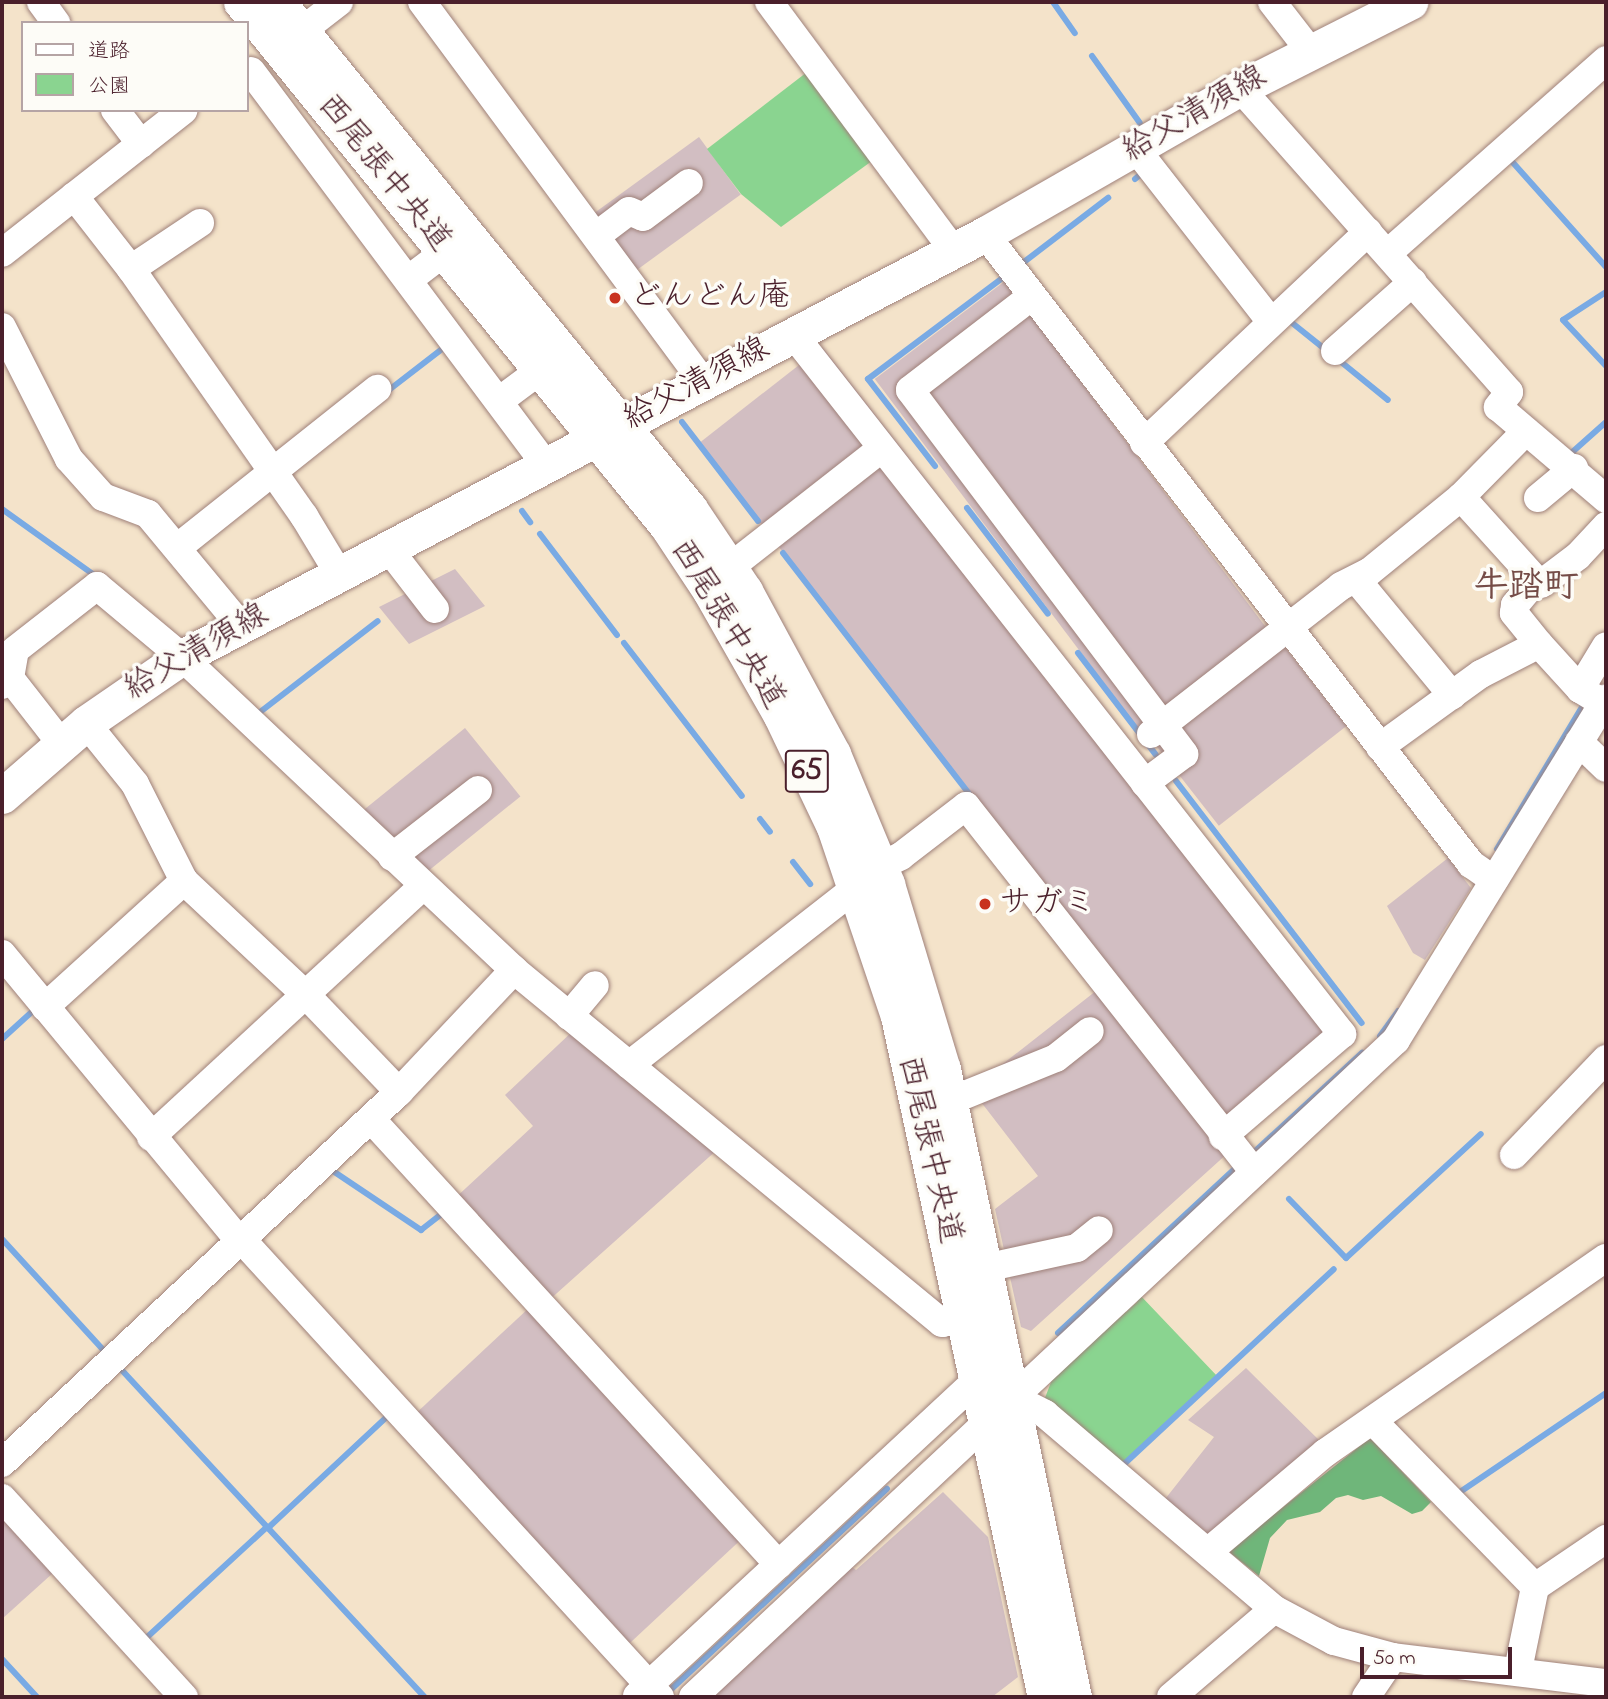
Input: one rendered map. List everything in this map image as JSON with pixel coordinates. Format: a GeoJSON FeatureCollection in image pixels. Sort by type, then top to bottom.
{"type":"FeatureCollection","features":[{"type":"Feature","properties":{"kind":"main road","name":"西尾張中央道"},"geometry":{"type":"LineString","coordinates":[[241,2],[291,39],[609,432],[710,591],[780,716],[834,827],[869,877],[919,984],[950,1101],[1074,1697]]}},
{"type":"Feature","properties":{"kind":"main road","name":"西尾張中央道"},"geometry":{"type":"LineString","coordinates":[[278,2],[291,39],[397,191],[542,369],[690,509],[729,568],[820,729],[869,877],[1045,1697]]}},
{"type":"Feature","properties":{"kind":"main road","name":"給父清須線"},"geometry":{"type":"LineString","coordinates":[[2,796],[73,732],[181,657],[985,234],[1240,88],[1410,2]]}},
{"type":"Feature","properties":{"kind":"street"},"geometry":{"type":"LineString","coordinates":[[41,2],[55,21]]}},
{"type":"Feature","properties":{"kind":"street"},"geometry":{"type":"LineString","coordinates":[[339,2],[249,72],[546,465]]}},
{"type":"Feature","properties":{"kind":"street"},"geometry":{"type":"LineString","coordinates":[[422,2],[703,382]]}},
{"type":"Feature","properties":{"kind":"street"},"geometry":{"type":"LineString","coordinates":[[769,2],[953,250]]}},
{"type":"Feature","properties":{"kind":"street"},"geometry":{"type":"LineString","coordinates":[[1272,2],[1310,51]]}},
{"type":"Feature","properties":{"kind":"street"},"geometry":{"type":"LineString","coordinates":[[1388,253],[1601,76]]}},
{"type":"Feature","properties":{"kind":"street"},"geometry":{"type":"LineString","coordinates":[[1240,88],[1509,392],[1498,407],[1525,432],[1574,468],[1606,499]]}},
{"type":"Feature","properties":{"kind":"street"},"geometry":{"type":"LineString","coordinates":[[117,112],[141,144]]}},
{"type":"Feature","properties":{"kind":"street"},"geometry":{"type":"LineString","coordinates":[[2,253],[181,112]]}},
{"type":"Feature","properties":{"kind":"street"},"geometry":{"type":"LineString","coordinates":[[1136,149],[1271,322]]}},
{"type":"Feature","properties":{"kind":"street"},"geometry":{"type":"LineString","coordinates":[[596,236],[629,211],[643,217],[689,183]]}},
{"type":"Feature","properties":{"kind":"street"},"geometry":{"type":"LineString","coordinates":[[360,217],[397,191]]}},
{"type":"Feature","properties":{"kind":"street"},"geometry":{"type":"LineString","coordinates":[[74,196],[131,269],[304,516],[339,574]]}},
{"type":"Feature","properties":{"kind":"street"},"geometry":{"type":"LineString","coordinates":[[131,269],[200,223]]}},
{"type":"Feature","properties":{"kind":"street"},"geometry":{"type":"LineString","coordinates":[[1144,443],[1368,232]]}},
{"type":"Feature","properties":{"kind":"street"},"geometry":{"type":"LineString","coordinates":[[985,234],[1287,629],[1485,874]]}},
{"type":"Feature","properties":{"kind":"street"},"geometry":{"type":"LineString","coordinates":[[408,280],[446,251]]}},
{"type":"Feature","properties":{"kind":"street"},"geometry":{"type":"LineString","coordinates":[[1335,351],[1413,282]]}},
{"type":"Feature","properties":{"kind":"street"},"geometry":{"type":"LineString","coordinates":[[1032,296],[911,390],[1157,730],[1184,754],[1145,783]]}},
{"type":"Feature","properties":{"kind":"street"},"geometry":{"type":"LineString","coordinates":[[2,327],[69,459],[103,497],[148,514],[241,626]]}},
{"type":"Feature","properties":{"kind":"street"},"geometry":{"type":"LineString","coordinates":[[693,1697],[985,1427],[1241,1157],[1342,1034],[793,334]]}},
{"type":"Feature","properties":{"kind":"street"},"geometry":{"type":"LineString","coordinates":[[499,401],[542,369]]}},
{"type":"Feature","properties":{"kind":"street"},"geometry":{"type":"LineString","coordinates":[[177,548],[270,470],[377,389]]}},
{"type":"Feature","properties":{"kind":"street"},"geometry":{"type":"LineString","coordinates":[[1157,730],[1461,497],[1525,432]]}},
{"type":"Feature","properties":{"kind":"street"},"geometry":{"type":"LineString","coordinates":[[729,568],[882,448]]}},
{"type":"Feature","properties":{"kind":"street"},"geometry":{"type":"LineString","coordinates":[[1538,498],[1574,468]]}},
{"type":"Feature","properties":{"kind":"street"},"geometry":{"type":"LineString","coordinates":[[1461,497],[1541,584],[1578,556],[1606,526]]}},
{"type":"Feature","properties":{"kind":"street"},"geometry":{"type":"LineString","coordinates":[[388,548],[435,609]]}},
{"type":"Feature","properties":{"kind":"street"},"geometry":{"type":"LineString","coordinates":[[1356,579],[1452,695]]}},
{"type":"Feature","properties":{"kind":"street"},"geometry":{"type":"LineString","coordinates":[[1536,580],[1515,605],[1514,613],[1539,644],[1594,696]]}},
{"type":"Feature","properties":{"kind":"street"},"geometry":{"type":"LineString","coordinates":[[399,1092],[307,996],[184,881],[135,784],[73,732],[6,682],[8,642],[97,586],[181,657],[422,887],[514,970],[942,1323],[964,1318]]}},
{"type":"Feature","properties":{"kind":"street"},"geometry":{"type":"LineString","coordinates":[[1380,747],[1481,674],[1539,644]]}},
{"type":"Feature","properties":{"kind":"street"},"geometry":{"type":"LineString","coordinates":[[1241,1157],[1396,1040],[1485,874],[1579,742],[1606,646]]}},
{"type":"Feature","properties":{"kind":"street"},"geometry":{"type":"LineString","coordinates":[[1579,742],[1606,768]]}},
{"type":"Feature","properties":{"kind":"street"},"geometry":{"type":"LineString","coordinates":[[391,857],[478,790]]}},
{"type":"Feature","properties":{"kind":"street"},"geometry":{"type":"LineString","coordinates":[[628,1065],[869,877],[966,806],[1241,1157]]}},
{"type":"Feature","properties":{"kind":"street"},"geometry":{"type":"LineString","coordinates":[[45,1007],[184,881]]}},
{"type":"Feature","properties":{"kind":"street"},"geometry":{"type":"LineString","coordinates":[[151,1137],[307,996],[422,887]]}},
{"type":"Feature","properties":{"kind":"street"},"geometry":{"type":"LineString","coordinates":[[2,954],[151,1137],[242,1242],[650,1693],[779,1565],[976,1381]]}},
{"type":"Feature","properties":{"kind":"street"},"geometry":{"type":"LineString","coordinates":[[2,1463],[371,1119],[514,970]]}},
{"type":"Feature","properties":{"kind":"street"},"geometry":{"type":"LineString","coordinates":[[569,1016],[595,985]]}},
{"type":"Feature","properties":{"kind":"street"},"geometry":{"type":"LineString","coordinates":[[950,1101],[1056,1058],[1090,1031]]}},
{"type":"Feature","properties":{"kind":"street"},"geometry":{"type":"LineString","coordinates":[[1514,1155],[1606,1059]]}},
{"type":"Feature","properties":{"kind":"street"},"geometry":{"type":"LineString","coordinates":[[371,1119],[779,1565]]}},
{"type":"Feature","properties":{"kind":"street"},"geometry":{"type":"LineString","coordinates":[[985,1268],[1077,1248],[1099,1230]]}},
{"type":"Feature","properties":{"kind":"street"},"geometry":{"type":"LineString","coordinates":[[1209,1551],[1325,1453],[1606,1258]]}},
{"type":"Feature","properties":{"kind":"street"},"geometry":{"type":"LineString","coordinates":[[1012,1397],[1045,1414],[1275,1609],[1334,1641],[1393,1657],[1518,1670],[1602,1684]]}},
{"type":"Feature","properties":{"kind":"street"},"geometry":{"type":"LineString","coordinates":[[1373,1422],[1535,1587]]}},
{"type":"Feature","properties":{"kind":"street"},"geometry":{"type":"LineString","coordinates":[[2,1498],[184,1697]]}},
{"type":"Feature","properties":{"kind":"street"},"geometry":{"type":"LineString","coordinates":[[1518,1670],[1535,1587],[1606,1539]]}},
{"type":"Feature","properties":{"kind":"street"},"geometry":{"type":"LineString","coordinates":[[1171,1697],[1275,1609]]}},
{"type":"Feature","properties":{"kind":"street"},"geometry":{"type":"LineString","coordinates":[[1366,1697],[1393,1657]]}},
{"type":"Feature","properties":{"kind":"shaded area"},"geometry":{"type":"Polygon","coordinates":[[[699,137],[741,194],[635,271],[593,214],[699,137]]]}},
{"type":"Feature","properties":{"kind":"shaded area"},"geometry":{"type":"Polygon","coordinates":[[[1005,281],[1268,630],[1138,728],[875,379],[1005,281]]]}},
{"type":"Feature","properties":{"kind":"shaded area"},"geometry":{"type":"Polygon","coordinates":[[[822,347],[1358,1033],[1234,1129],[698,444],[822,347]]]}},
{"type":"Feature","properties":{"kind":"shaded area"},"geometry":{"type":"Polygon","coordinates":[[[455,569],[485,606],[409,644],[379,607],[455,569]]]}},
{"type":"Feature","properties":{"kind":"shaded area"},"geometry":{"type":"Polygon","coordinates":[[[1280,641],[1346,726],[1219,826],[1152,741],[1280,641]]]}},
{"type":"Feature","properties":{"kind":"shaded area"},"geometry":{"type":"Polygon","coordinates":[[[465,728],[520,796],[416,881],[361,812],[465,728]]]}},
{"type":"Feature","properties":{"kind":"shaded area"},"geometry":{"type":"Polygon","coordinates":[[[1448,858],[1471,888],[1425,960],[1413,953],[1387,906],[1448,858]]]}},
{"type":"Feature","properties":{"kind":"shaded area"},"geometry":{"type":"Polygon","coordinates":[[[1101,987],[1229,1152],[1031,1331],[1021,1327],[995,1209],[1038,1176],[971,1089],[1101,987]]]}},
{"type":"Feature","properties":{"kind":"shaded area"},"geometry":{"type":"Polygon","coordinates":[[[575,1029],[718,1149],[547,1302],[453,1200],[533,1126],[505,1095],[575,1029]]]}},
{"type":"Feature","properties":{"kind":"shaded area"},"geometry":{"type":"Polygon","coordinates":[[[531,1306],[745,1536],[624,1649],[410,1419],[531,1306]]]}},
{"type":"Feature","properties":{"kind":"shaded area"},"geometry":{"type":"Polygon","coordinates":[[[1246,1368],[1324,1445],[1209,1542],[1162,1503],[1214,1437],[1188,1420],[1246,1368]]]}},
{"type":"Feature","properties":{"kind":"shaded area"},"geometry":{"type":"Polygon","coordinates":[[[943,1492],[988,1537],[1018,1677],[992,1697],[713,1697],[852,1567],[856,1570],[943,1492]]]}},
{"type":"Feature","properties":{"kind":"shaded area"},"geometry":{"type":"Polygon","coordinates":[[[2,1517],[53,1573],[2,1619],[2,1517]]]}},
{"type":"Feature","properties":{"kind":"green space"},"geometry":{"type":"Polygon","coordinates":[[[811,69],[876,158],[781,227],[741,194],[707,149],[811,69]]]}},
{"type":"Feature","properties":{"kind":"green space"},"geometry":{"type":"Polygon","coordinates":[[[1139,1294],[1218,1377],[1124,1464],[1043,1403],[1053,1377],[1137,1302],[1139,1294]]]}},
{"type":"Feature","properties":{"kind":"green space"},"geometry":{"type":"Polygon","coordinates":[[[1370,1438],[1431,1502],[1422,1511],[1412,1514],[1381,1496],[1363,1500],[1348,1495],[1336,1498],[1320,1512],[1287,1520],[1270,1538],[1259,1576],[1228,1551],[1370,1438]]]}},
{"type":"Feature","properties":{"kind":"waterway"},"geometry":{"type":"LineString","coordinates":[[1053,2],[1075,33]]}},
{"type":"Feature","properties":{"kind":"waterway"},"geometry":{"type":"LineString","coordinates":[[1092,56],[1140,123]]}},
{"type":"Feature","properties":{"kind":"waterway"},"geometry":{"type":"LineString","coordinates":[[1508,157],[1606,267]]}},
{"type":"Feature","properties":{"kind":"waterway"},"geometry":{"type":"LineString","coordinates":[[1135,179],[1141,174]]}},
{"type":"Feature","properties":{"kind":"waterway"},"geometry":{"type":"LineString","coordinates":[[1020,265],[1108,198]]}},
{"type":"Feature","properties":{"kind":"waterway"},"geometry":{"type":"LineString","coordinates":[[935,466],[868,379],[1004,277]]}},
{"type":"Feature","properties":{"kind":"waterway"},"geometry":{"type":"LineString","coordinates":[[1606,292],[1563,320],[1606,366]]}},
{"type":"Feature","properties":{"kind":"waterway"},"geometry":{"type":"LineString","coordinates":[[1286,318],[1327,351]]}},
{"type":"Feature","properties":{"kind":"waterway"},"geometry":{"type":"LineString","coordinates":[[385,393],[447,345]]}},
{"type":"Feature","properties":{"kind":"waterway"},"geometry":{"type":"LineString","coordinates":[[1335,357],[1388,400]]}},
{"type":"Feature","properties":{"kind":"waterway"},"geometry":{"type":"LineString","coordinates":[[682,422],[758,521]]}},
{"type":"Feature","properties":{"kind":"waterway"},"geometry":{"type":"LineString","coordinates":[[1569,455],[1606,422]]}},
{"type":"Feature","properties":{"kind":"waterway"},"geometry":{"type":"LineString","coordinates":[[967,508],[1048,614]]}},
{"type":"Feature","properties":{"kind":"waterway"},"geometry":{"type":"LineString","coordinates":[[2,509],[97,577]]}},
{"type":"Feature","properties":{"kind":"waterway"},"geometry":{"type":"LineString","coordinates":[[522,511],[530,522]]}},
{"type":"Feature","properties":{"kind":"waterway"},"geometry":{"type":"LineString","coordinates":[[540,534],[617,635]]}},
{"type":"Feature","properties":{"kind":"waterway"},"geometry":{"type":"LineString","coordinates":[[783,553],[969,794]]}},
{"type":"Feature","properties":{"kind":"waterway"},"geometry":{"type":"LineString","coordinates":[[255,716],[378,621]]}},
{"type":"Feature","properties":{"kind":"waterway"},"geometry":{"type":"LineString","coordinates":[[624,643],[742,796]]}},
{"type":"Feature","properties":{"kind":"waterway"},"geometry":{"type":"LineString","coordinates":[[1078,653],[1156,755]]}},
{"type":"Feature","properties":{"kind":"waterway"},"geometry":{"type":"LineString","coordinates":[[1497,849],[1586,700]]}},
{"type":"Feature","properties":{"kind":"waterway"},"geometry":{"type":"LineString","coordinates":[[1176,781],[1362,1023]]}},
{"type":"Feature","properties":{"kind":"waterway"},"geometry":{"type":"LineString","coordinates":[[760,819],[770,832]]}},
{"type":"Feature","properties":{"kind":"waterway"},"geometry":{"type":"LineString","coordinates":[[793,862],[810,884]]}},
{"type":"Feature","properties":{"kind":"waterway"},"geometry":{"type":"LineString","coordinates":[[2,1039],[35,1009]]}},
{"type":"Feature","properties":{"kind":"waterway"},"geometry":{"type":"LineString","coordinates":[[1380,1036],[1398,1011]]}},
{"type":"Feature","properties":{"kind":"waterway"},"geometry":{"type":"LineString","coordinates":[[1251,1155],[1362,1053]]}},
{"type":"Feature","properties":{"kind":"waterway"},"geometry":{"type":"LineString","coordinates":[[1289,1199],[1346,1258],[1481,1134]]}},
{"type":"Feature","properties":{"kind":"waterway"},"geometry":{"type":"LineString","coordinates":[[1058,1333],[1240,1164]]}},
{"type":"Feature","properties":{"kind":"waterway"},"geometry":{"type":"LineString","coordinates":[[330,1169],[421,1230],[445,1211]]}},
{"type":"Feature","properties":{"kind":"waterway"},"geometry":{"type":"LineString","coordinates":[[2,1239],[107,1354]]}},
{"type":"Feature","properties":{"kind":"waterway"},"geometry":{"type":"LineString","coordinates":[[1122,1466],[1334,1269]]}},
{"type":"Feature","properties":{"kind":"waterway"},"geometry":{"type":"LineString","coordinates":[[118,1366],[424,1697]]}},
{"type":"Feature","properties":{"kind":"waterway"},"geometry":{"type":"LineString","coordinates":[[1457,1494],[1606,1393]]}},
{"type":"Feature","properties":{"kind":"waterway"},"geometry":{"type":"LineString","coordinates":[[268,1528],[390,1414]]}},
{"type":"Feature","properties":{"kind":"waterway"},"geometry":{"type":"LineString","coordinates":[[665,1695],[887,1489]]}},
{"type":"Feature","properties":{"kind":"waterway"},"geometry":{"type":"LineString","coordinates":[[144,1640],[267,1527]]}},
{"type":"Feature","properties":{"kind":"waterway"},"geometry":{"type":"LineString","coordinates":[[2,1659],[37,1697]]}},
{"type":"Feature","properties":{"kind":"place","name":"どんどん庵"},"geometry":{"type":"Point","coordinates":[615,298]}},
{"type":"Feature","properties":{"kind":"place","name":"サガミ"},"geometry":{"type":"Point","coordinates":[985,904]}},
{"type":"Feature","properties":{"kind":"district","name":"牛踏町"},"geometry":{"type":"Point","coordinates":[1526,588]}}]}
